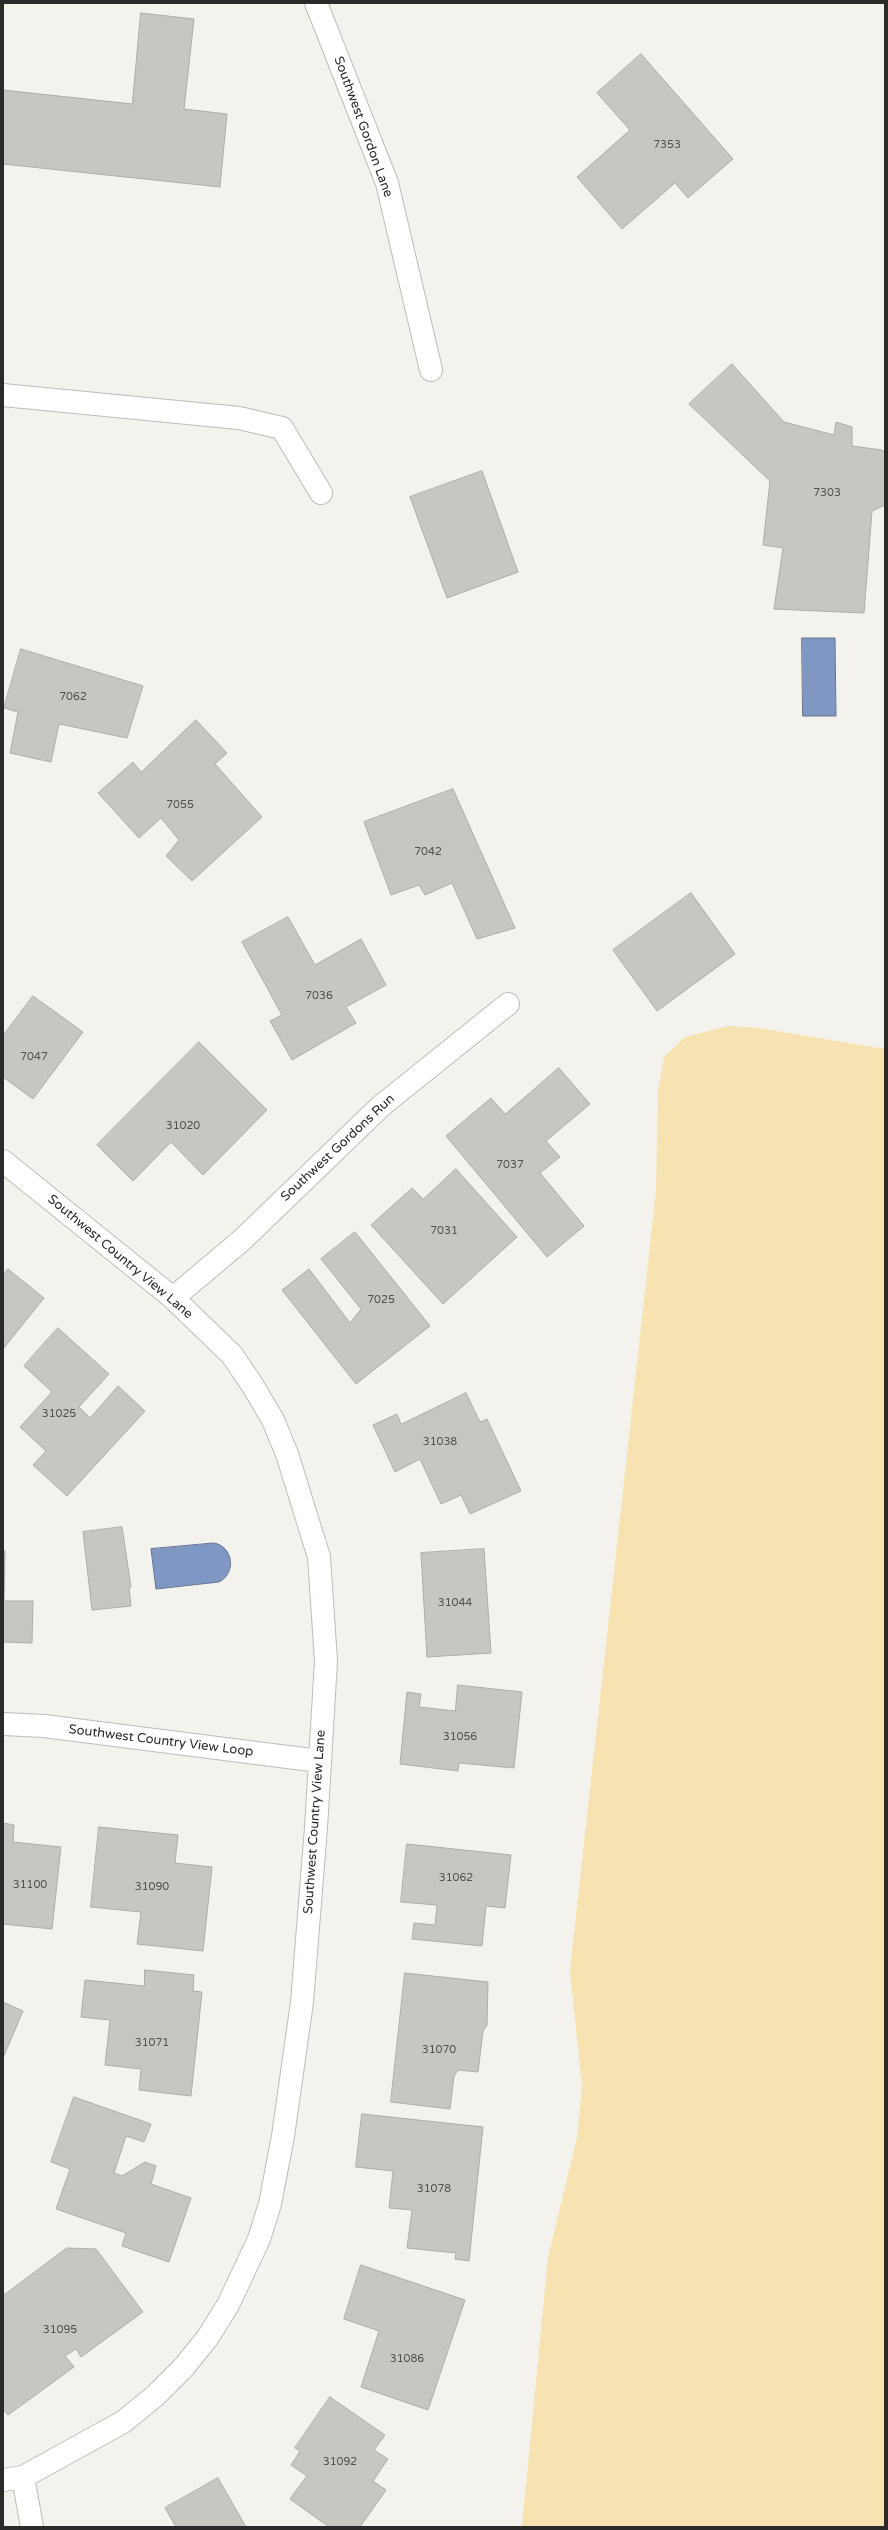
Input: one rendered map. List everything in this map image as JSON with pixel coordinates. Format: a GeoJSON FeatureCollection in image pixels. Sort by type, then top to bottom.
{"type":"FeatureCollection","features":[{"type":"Feature","properties":{"kind":"street","name":"Southwest Gordon Lane"},"geometry":{"type":"LineString","coordinates":[[316,3],[387,183],[431,370]]}},
{"type":"Feature","properties":{"kind":"street"},"geometry":{"type":"LineString","coordinates":[[3,395],[239,418],[282,428],[321,493]]}},
{"type":"Feature","properties":{"kind":"street","name":"Southwest Gordons Run"},"geometry":{"type":"LineString","coordinates":[[173,1298],[242,1240],[381,1106],[508,1004]]}},
{"type":"Feature","properties":{"kind":"street","name":"Southwest Country View Lane"},"geometry":{"type":"LineString","coordinates":[[3,1161],[173,1298],[232,1355],[273,1420],[288,1454],[319,1557],[326,1661],[302,2002],[284,2136],[270,2204],[259,2239],[228,2305],[208,2337],[184,2367],[124,2422],[13,2478]]}},
{"type":"Feature","properties":{"kind":"street","name":"Southwest Country View Loop"},"geometry":{"type":"LineString","coordinates":[[3,1724],[44,1726],[319,1761]]}},
{"type":"Feature","properties":{"kind":"street"},"geometry":{"type":"LineString","coordinates":[[13,2478],[32,2527]]}},
{"type":"Feature","properties":{"kind":"shaded area"},"geometry":{"type":"Polygon","coordinates":[[[728,1026],[759,1028],[885,1049],[885,2527],[522,2527],[548,2257],[577,2138],[582,2087],[570,1970],[656,1191],[658,1090],[664,1057],[685,1037],[728,1026]]]}},
{"type":"Feature","properties":{"kind":"water"},"geometry":{"type":"Polygon","coordinates":[[[802,638],[835,638],[836,716],[803,716],[802,638]]]}},
{"type":"Feature","properties":{"kind":"water"},"geometry":{"type":"Polygon","coordinates":[[[214,1543],[220,1545],[229,1554],[230,1566],[225,1578],[219,1582],[156,1589],[151,1549],[214,1543]]]}},
{"type":"Feature","properties":{"kind":"building"},"geometry":{"type":"Polygon","coordinates":[[[141,13],[194,19],[184,109],[227,114],[220,187],[3,164],[3,90],[132,104],[141,13]]]}},
{"type":"Feature","properties":{"kind":"building"},"geometry":{"type":"Polygon","coordinates":[[[641,54],[733,159],[688,198],[675,183],[622,229],[577,177],[630,130],[597,93],[641,54]]]}},
{"type":"Feature","properties":{"kind":"building"},"geometry":{"type":"Polygon","coordinates":[[[732,364],[784,422],[834,435],[836,422],[852,427],[852,446],[882,450],[885,453],[885,505],[872,511],[864,613],[774,609],[783,548],[763,545],[770,481],[689,404],[732,364]]]}},
{"type":"Feature","properties":{"kind":"building"},"geometry":{"type":"Polygon","coordinates":[[[482,471],[518,572],[447,598],[410,497],[482,471]]]}},
{"type":"Feature","properties":{"kind":"building"},"geometry":{"type":"Polygon","coordinates":[[[21,649],[143,686],[127,738],[59,724],[51,762],[10,753],[18,712],[4,708],[21,649]]]}},
{"type":"Feature","properties":{"kind":"building"},"geometry":{"type":"Polygon","coordinates":[[[196,720],[227,753],[215,764],[262,817],[192,881],[166,856],[179,840],[161,818],[139,838],[98,793],[133,762],[141,772],[196,720]]]}},
{"type":"Feature","properties":{"kind":"building"},"geometry":{"type":"Polygon","coordinates":[[[453,789],[515,928],[477,939],[452,883],[425,895],[419,885],[391,895],[364,822],[453,789]]]}},
{"type":"Feature","properties":{"kind":"building"},"geometry":{"type":"Polygon","coordinates":[[[691,893],[735,954],[657,1011],[613,950],[691,893]]]}},
{"type":"Feature","properties":{"kind":"building"},"geometry":{"type":"Polygon","coordinates":[[[288,917],[315,965],[361,939],[386,985],[346,1007],[356,1023],[292,1060],[270,1021],[282,1015],[242,942],[288,917]]]}},
{"type":"Feature","properties":{"kind":"building"},"geometry":{"type":"Polygon","coordinates":[[[33,996],[83,1032],[33,1099],[3,1077],[3,1036],[33,996]]]}},
{"type":"Feature","properties":{"kind":"building"},"geometry":{"type":"Polygon","coordinates":[[[199,1042],[267,1110],[203,1175],[171,1142],[133,1181],[97,1145],[199,1042]]]}},
{"type":"Feature","properties":{"kind":"building"},"geometry":{"type":"Polygon","coordinates":[[[559,1068],[590,1104],[546,1141],[560,1157],[540,1173],[584,1226],[547,1257],[446,1136],[491,1098],[505,1114],[559,1068]]]}},
{"type":"Feature","properties":{"kind":"building"},"geometry":{"type":"Polygon","coordinates":[[[456,1169],[517,1237],[443,1304],[371,1225],[412,1188],[423,1199],[456,1169]]]}},
{"type":"Feature","properties":{"kind":"building"},"geometry":{"type":"Polygon","coordinates":[[[355,1232],[430,1326],[356,1384],[282,1290],[309,1269],[350,1323],[361,1309],[321,1259],[355,1232]]]}},
{"type":"Feature","properties":{"kind":"building"},"geometry":{"type":"Polygon","coordinates":[[[8,1269],[44,1298],[3,1349],[3,1275],[8,1269]]]}},
{"type":"Feature","properties":{"kind":"building"},"geometry":{"type":"Polygon","coordinates":[[[58,1328],[109,1374],[79,1407],[90,1418],[118,1386],[145,1411],[67,1496],[33,1465],[46,1451],[20,1427],[52,1392],[24,1366],[58,1328]]]}},
{"type":"Feature","properties":{"kind":"building"},"geometry":{"type":"Polygon","coordinates":[[[466,1393],[480,1422],[487,1419],[521,1491],[470,1514],[461,1495],[441,1504],[420,1459],[395,1472],[373,1425],[397,1414],[401,1424],[466,1393]]]}},
{"type":"Feature","properties":{"kind":"building"},"geometry":{"type":"Polygon","coordinates":[[[122,1527],[131,1587],[129,1587],[131,1606],[92,1610],[83,1532],[122,1527]]]}},
{"type":"Feature","properties":{"kind":"building"},"geometry":{"type":"Polygon","coordinates":[[[484,1549],[491,1653],[427,1657],[421,1553],[484,1549]]]}},
{"type":"Feature","properties":{"kind":"building"},"geometry":{"type":"Polygon","coordinates":[[[3,1551],[5,1551],[4,1601],[33,1601],[32,1643],[3,1642],[3,1551]]]}},
{"type":"Feature","properties":{"kind":"building"},"geometry":{"type":"Polygon","coordinates":[[[458,1685],[522,1692],[514,1768],[459,1763],[458,1771],[400,1764],[407,1692],[421,1694],[419,1707],[455,1711],[458,1685]]]}},
{"type":"Feature","properties":{"kind":"building"},"geometry":{"type":"Polygon","coordinates":[[[3,1823],[14,1825],[13,1842],[61,1847],[52,1929],[3,1924],[3,1823]]]}},
{"type":"Feature","properties":{"kind":"building"},"geometry":{"type":"Polygon","coordinates":[[[99,1827],[178,1835],[175,1863],[212,1867],[203,1951],[137,1944],[141,1912],[91,1907],[99,1827]]]}},
{"type":"Feature","properties":{"kind":"building"},"geometry":{"type":"Polygon","coordinates":[[[407,1844],[511,1855],[505,1908],[486,1906],[482,1946],[412,1939],[414,1923],[435,1925],[437,1905],[401,1902],[407,1844]]]}},
{"type":"Feature","properties":{"kind":"building"},"geometry":{"type":"Polygon","coordinates":[[[145,1970],[194,1975],[193,1991],[202,1992],[191,2096],[139,2090],[141,2069],[105,2065],[110,2020],[81,2017],[85,1980],[144,1986],[145,1970]]]}},
{"type":"Feature","properties":{"kind":"building"},"geometry":{"type":"Polygon","coordinates":[[[405,1973],[488,1982],[487,2025],[483,2031],[478,2072],[458,2070],[454,2076],[450,2109],[391,2102],[405,1973]]]}},
{"type":"Feature","properties":{"kind":"building"},"geometry":{"type":"Polygon","coordinates":[[[3,2002],[23,2011],[3,2058],[3,2002]]]}},
{"type":"Feature","properties":{"kind":"building"},"geometry":{"type":"Polygon","coordinates":[[[74,2097],[151,2124],[144,2142],[126,2136],[114,2173],[122,2176],[145,2162],[156,2166],[151,2184],[191,2198],[169,2262],[122,2246],[126,2233],[56,2209],[70,2169],[51,2162],[74,2097]]]}},
{"type":"Feature","properties":{"kind":"building"},"geometry":{"type":"Polygon","coordinates":[[[362,2114],[483,2127],[469,2261],[455,2259],[456,2253],[407,2248],[412,2210],[389,2208],[393,2171],[356,2167],[362,2114]]]}},
{"type":"Feature","properties":{"kind":"building"},"geometry":{"type":"Polygon","coordinates":[[[67,2248],[96,2249],[143,2312],[81,2357],[76,2349],[65,2356],[74,2367],[8,2415],[3,2409],[3,2296],[67,2248]]]}},
{"type":"Feature","properties":{"kind":"building"},"geometry":{"type":"Polygon","coordinates":[[[361,2265],[465,2300],[428,2410],[361,2387],[379,2331],[344,2319],[361,2265]]]}},
{"type":"Feature","properties":{"kind":"building"},"geometry":{"type":"Polygon","coordinates":[[[330,2397],[385,2435],[374,2450],[388,2459],[373,2481],[386,2490],[360,2527],[329,2527],[290,2499],[307,2476],[291,2465],[300,2451],[295,2448],[330,2397]]]}},
{"type":"Feature","properties":{"kind":"building"},"geometry":{"type":"Polygon","coordinates":[[[218,2478],[246,2527],[176,2527],[165,2508],[218,2478]]]}}]}
